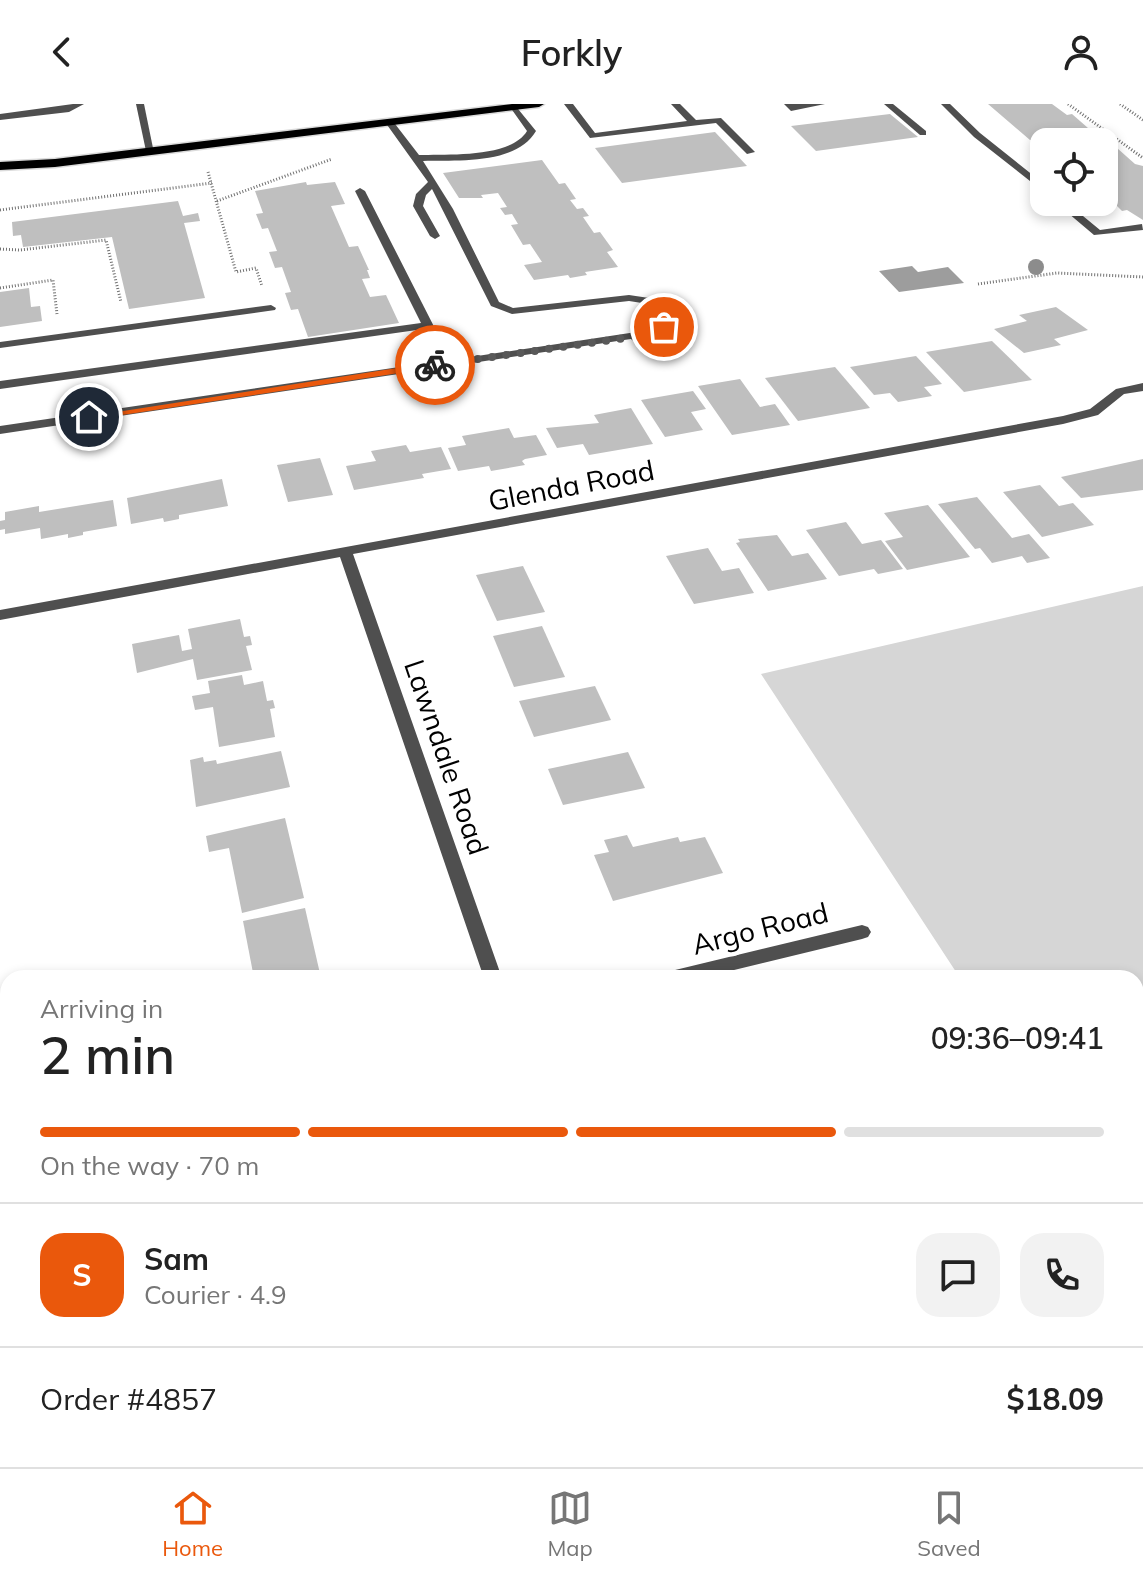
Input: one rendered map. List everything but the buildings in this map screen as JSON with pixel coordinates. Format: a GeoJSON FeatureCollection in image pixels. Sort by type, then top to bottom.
{"type":"FeatureCollection","features":[{"type":"Feature","properties":{"kind":"main road"},"geometry":{"type":"LineString","coordinates":[[0,166],[55,163],[539,104]]}},
{"type":"Feature","properties":{"kind":"main road"},"geometry":{"type":"LineString","coordinates":[[0,174],[55,163]]}},
{"type":"Feature","properties":{"kind":"street"},"geometry":{"type":"LineString","coordinates":[[0,117],[69,109],[80,104]]}},
{"type":"Feature","properties":{"kind":"street"},"geometry":{"type":"LineString","coordinates":[[140,104],[151,151]]}},
{"type":"Feature","properties":{"kind":"street"},"geometry":{"type":"LineString","coordinates":[[568,104],[593,136],[718,120],[750,152]]}},
{"type":"Feature","properties":{"kind":"street"},"geometry":{"type":"LineString","coordinates":[[675,104],[694,123]]}},
{"type":"Feature","properties":{"kind":"street"},"geometry":{"type":"LineString","coordinates":[[788,104],[791,108],[821,104]]}},
{"type":"Feature","properties":{"kind":"street"},"geometry":{"type":"LineString","coordinates":[[888,104],[923,133]]}},
{"type":"Feature","properties":{"kind":"street"},"geometry":{"type":"LineString","coordinates":[[945,104],[977,135],[1030,178]]}},
{"type":"Feature","properties":{"kind":"street"},"geometry":{"type":"LineString","coordinates":[[417,158],[501,151],[523,144],[532,131],[518,106]]}},
{"type":"Feature","properties":{"kind":"street"},"geometry":{"type":"LineString","coordinates":[[0,430],[640,336],[660,332],[664,327],[645,300],[629,298],[512,311],[495,304],[466,243],[432,183],[389,122]]}},
{"type":"Feature","properties":{"kind":"street"},"geometry":{"type":"LineString","coordinates":[[432,183],[421,194],[418,206],[435,236]]}},
{"type":"Feature","properties":{"kind":"street"},"geometry":{"type":"LineString","coordinates":[[360,191],[447,364]]}},
{"type":"Feature","properties":{"kind":"street"},"geometry":{"type":"LineString","coordinates":[[1077,216],[1098,233],[1142,227]]}},
{"type":"Feature","properties":{"kind":"street"},"geometry":{"type":"LineString","coordinates":[[0,345],[271,308]]}},
{"type":"Feature","properties":{"kind":"street"},"geometry":{"type":"LineString","coordinates":[[0,385],[427,325]]}},
{"type":"Feature","properties":{"kind":"street","name":"Glenda Road"},"geometry":{"type":"LineString","coordinates":[[0,615],[346,554],[1063,420],[1094,412],[1120,391],[1143,387]]}},
{"type":"Feature","properties":{"kind":"street","name":"Lawndale Road"},"geometry":{"type":"LineString","coordinates":[[346,554],[490,970]]}},
{"type":"Feature","properties":{"kind":"street","name":"Argo Road"},"geometry":{"type":"LineString","coordinates":[[704,970],[862,932]]}},
{"type":"Feature","properties":{"kind":"path"},"geometry":{"type":"LineString","coordinates":[[1068,104],[1143,158]]}},
{"type":"Feature","properties":{"kind":"path"},"geometry":{"type":"LineString","coordinates":[[1120,104],[1143,120]]}},
{"type":"Feature","properties":{"kind":"path"},"geometry":{"type":"LineString","coordinates":[[217,201],[336,157]]}},
{"type":"Feature","properties":{"kind":"path"},"geometry":{"type":"LineString","coordinates":[[205,162],[236,272],[256,268],[264,292]]}},
{"type":"Feature","properties":{"kind":"path"},"geometry":{"type":"LineString","coordinates":[[0,210],[212,183]]}},
{"type":"Feature","properties":{"kind":"path"},"geometry":{"type":"LineString","coordinates":[[0,249],[20,250],[106,240],[127,327]]}},
{"type":"Feature","properties":{"kind":"path"},"geometry":{"type":"LineString","coordinates":[[978,284],[1057,273],[1109,278],[1143,277]]}},
{"type":"Feature","properties":{"kind":"path"},"geometry":{"type":"LineString","coordinates":[[0,288],[53,280],[60,337]]}},
{"type":"Feature","properties":{"kind":"shaded area"},"geometry":{"type":"Polygon","coordinates":[[[912,266],[918,272],[948,267],[964,283],[899,292],[879,271],[912,266]]]}},
{"type":"Feature","properties":{"kind":"shaded area"},"geometry":{"type":"Polygon","coordinates":[[[1143,586],[1143,970],[955,970],[761,674],[1143,586]]]}},
{"type":"Feature","properties":{"kind":"way so far"},"geometry":{"type":"LineString","coordinates":[[435,365],[640,336],[660,332],[664,327]]}},
{"type":"Feature","properties":{"kind":"route"},"geometry":{"type":"LineString","coordinates":[[89,417],[435,365]]}}]}
